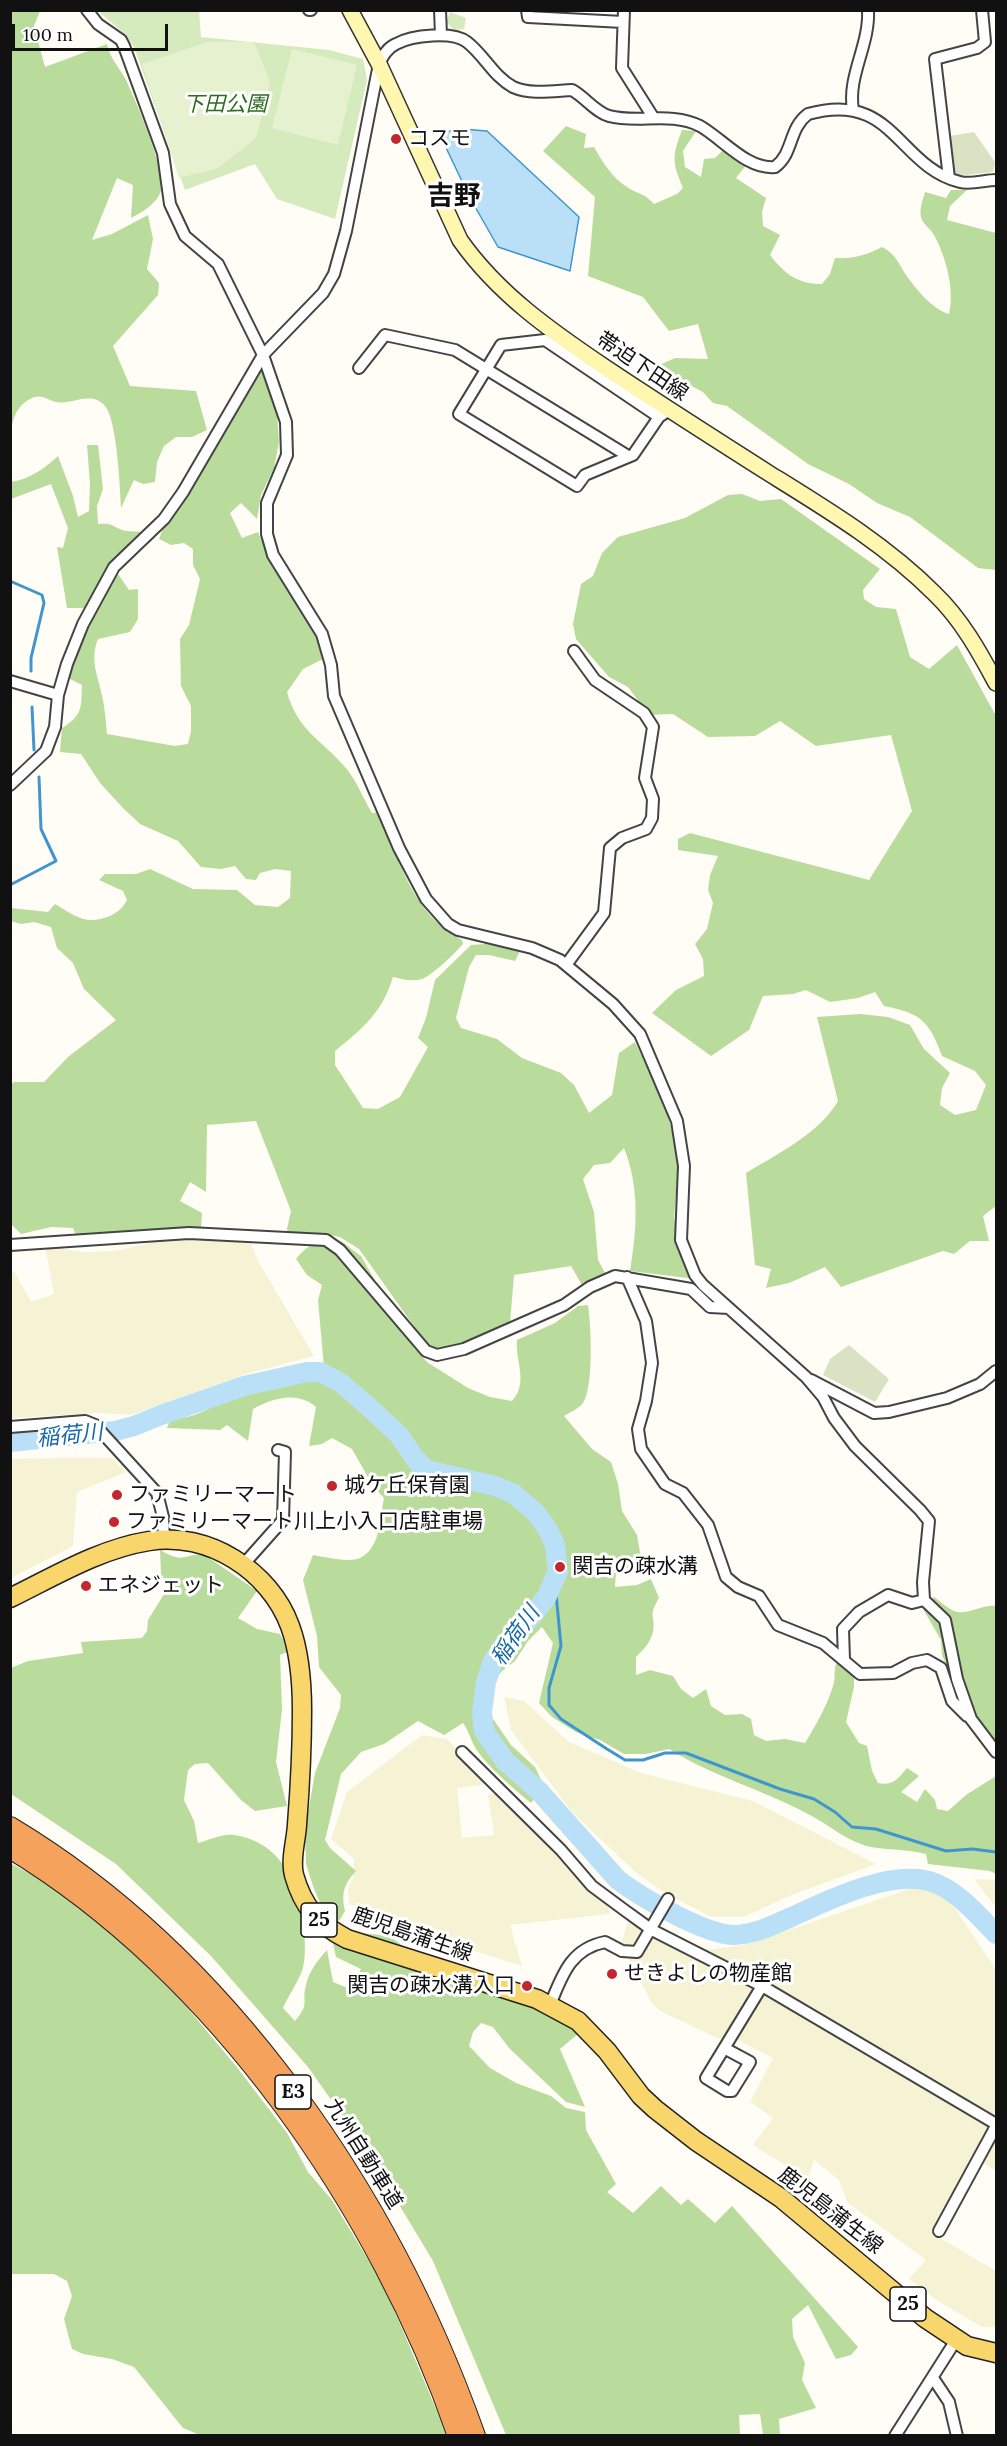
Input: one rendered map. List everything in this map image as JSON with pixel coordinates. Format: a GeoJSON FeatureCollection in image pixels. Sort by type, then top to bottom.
{"type":"FeatureCollection","features":[{"type":"Feature","properties":{"kind":"highway","name":"九州自動車道"},"geometry":{"type":"LineString","coordinates":[[10,1827],[76,1870],[118,1902],[150,1932],[242,2028],[302,2103],[388,2239],[439,2343],[474,2436]]}},
{"type":"Feature","properties":{"kind":"highway","name":"九州自動車道"},"geometry":{"type":"LineString","coordinates":[[10,1848],[66,1884],[107,1916],[200,2006],[260,2076],[317,2154],[375,2248],[423,2348],[458,2436]]}},
{"type":"Feature","properties":{"kind":"main road","name":"帯迫下田線"},"geometry":{"type":"LineString","coordinates":[[350,10],[379,64],[460,240],[476,262],[522,308],[664,413],[883,547],[936,594],[963,626],[996,683]]}},
{"type":"Feature","properties":{"kind":"main road","name":"鹿児島蒲生線"},"geometry":{"type":"LineString","coordinates":[[10,1598],[85,1561],[116,1549],[164,1540],[198,1544],[215,1549],[243,1565],[271,1591],[290,1624],[297,1648],[302,1710],[297,1828],[292,1862],[298,1887],[313,1916],[347,1939],[550,2005],[578,2021],[592,2034],[641,2096],[655,2109],[781,2198],[906,2303],[956,2340],[978,2350],[996,2353]]}},
{"type":"Feature","properties":{"kind":"street"},"geometry":{"type":"LineString","coordinates":[[87,10],[98,24],[121,40],[163,153],[170,204],[185,236],[218,264],[262,355],[286,422],[288,436],[287,455],[267,503],[269,544],[273,555],[322,634],[331,665],[334,696],[399,848],[426,899],[448,924],[465,932],[532,948],[566,965],[624,1014],[640,1034],[677,1121],[683,1146],[681,1240],[695,1275],[806,1377],[823,1397],[834,1419],[855,1446],[929,1521],[923,1582],[924,1600],[945,1620],[957,1679],[972,1721]]}},
{"type":"Feature","properties":{"kind":"street"},"geometry":{"type":"LineString","coordinates":[[440,10],[441,35]]}},
{"type":"Feature","properties":{"kind":"street"},"geometry":{"type":"LineString","coordinates":[[527,10],[528,17],[623,22]]}},
{"type":"Feature","properties":{"kind":"street"},"geometry":{"type":"LineString","coordinates":[[624,10],[622,68],[653,117]]}},
{"type":"Feature","properties":{"kind":"street"},"geometry":{"type":"LineString","coordinates":[[854,110],[851,97],[869,23],[868,10]]}},
{"type":"Feature","properties":{"kind":"street"},"geometry":{"type":"LineString","coordinates":[[982,10],[985,42]]}},
{"type":"Feature","properties":{"kind":"street"},"geometry":{"type":"LineString","coordinates":[[10,785],[46,751],[55,727],[58,695],[83,624],[111,573],[123,558],[164,519],[183,492],[262,355],[323,293],[334,274],[346,231],[379,64],[387,51],[396,44],[409,39],[441,35],[453,36],[469,43],[501,78],[515,88],[534,92],[572,90],[607,115],[679,119],[699,126],[754,164],[768,168],[775,167],[786,156],[793,130],[808,114],[854,110],[862,111],[877,121],[933,170],[949,178],[962,183],[996,180]]}},
{"type":"Feature","properties":{"kind":"street"},"geometry":{"type":"LineString","coordinates":[[949,178],[935,59],[977,48],[985,42],[996,44]]}},
{"type":"Feature","properties":{"kind":"street"},"geometry":{"type":"LineString","coordinates":[[359,368],[384,335],[455,350],[628,456]]}},
{"type":"Feature","properties":{"kind":"street"},"geometry":{"type":"LineString","coordinates":[[545,340],[664,413],[633,455],[585,475],[577,486],[459,414],[486,368],[501,345],[545,340]]}},
{"type":"Feature","properties":{"kind":"street"},"geometry":{"type":"LineString","coordinates":[[566,965],[604,913],[610,848],[622,838],[646,829],[652,818],[653,799],[645,778],[653,728],[644,712],[595,680],[574,651]]}},
{"type":"Feature","properties":{"kind":"street"},"geometry":{"type":"LineString","coordinates":[[10,681],[58,695]]}},
{"type":"Feature","properties":{"kind":"street"},"geometry":{"type":"LineString","coordinates":[[10,1245],[178,1233],[326,1240],[340,1250],[426,1351],[437,1355],[464,1349],[564,1305],[585,1290],[608,1278],[627,1277],[692,1290],[710,1307],[729,1308]]}},
{"type":"Feature","properties":{"kind":"street"},"geometry":{"type":"LineString","coordinates":[[627,1277],[646,1320],[652,1363],[646,1401],[638,1429],[641,1449],[665,1484],[683,1493],[708,1525],[726,1577],[738,1587],[759,1596],[777,1626],[823,1643],[860,1674],[893,1673],[912,1663],[927,1660],[941,1668],[952,1701],[972,1721],[996,1752]]}},
{"type":"Feature","properties":{"kind":"street"},"geometry":{"type":"LineString","coordinates":[[806,1377],[874,1413],[889,1412],[947,1398],[980,1384],[996,1371]]}},
{"type":"Feature","properties":{"kind":"street"},"geometry":{"type":"LineString","coordinates":[[10,1427],[85,1421],[95,1425],[158,1493],[163,1517],[164,1540]]}},
{"type":"Feature","properties":{"kind":"street"},"geometry":{"type":"LineString","coordinates":[[243,1565],[283,1520],[285,1452],[278,1450]]}},
{"type":"Feature","properties":{"kind":"street"},"geometry":{"type":"LineString","coordinates":[[844,1660],[843,1629],[859,1612],[888,1595],[912,1603],[924,1600]]}},
{"type":"Feature","properties":{"kind":"street"},"geometry":{"type":"LineString","coordinates":[[462,1752],[561,1850],[592,1886],[652,1930],[762,1986],[996,2125],[939,2231]]}},
{"type":"Feature","properties":{"kind":"street"},"geometry":{"type":"LineString","coordinates":[[550,2005],[568,1964],[575,1957],[595,1944],[605,1942],[622,1952],[637,1952],[652,1930],[668,1899]]}},
{"type":"Feature","properties":{"kind":"street"},"geometry":{"type":"LineString","coordinates":[[724,2048],[762,1986]]}},
{"type":"Feature","properties":{"kind":"street"},"geometry":{"type":"LineString","coordinates":[[895,2436],[901,2430],[910,2410],[956,2340]]}},
{"type":"Feature","properties":{"kind":"street"},"geometry":{"type":"LineString","coordinates":[[933,2378],[949,2402],[957,2436]]}},
{"type":"Feature","properties":{"kind":"shaded area"},"geometry":{"type":"Polygon","coordinates":[[[185,1238],[251,1243],[258,1261],[314,1356],[246,1374],[131,1415],[98,1413],[11,1418],[11,1274],[14,1271],[31,1302],[54,1294],[45,1246],[82,1252],[115,1251],[158,1241],[185,1238]]]}},
{"type":"Feature","properties":{"kind":"shaded area"},"geometry":{"type":"Polygon","coordinates":[[[111,1458],[126,1472],[77,1492],[73,1546],[11,1578],[11,1459],[111,1458]]]}},
{"type":"Feature","properties":{"kind":"shaded area"},"geometry":{"type":"Polygon","coordinates":[[[504,1697],[524,1701],[569,1742],[641,1773],[753,1801],[876,1864],[794,1894],[744,1917],[711,1917],[665,1893],[633,1870],[572,1812],[511,1730],[504,1697]]]}},
{"type":"Feature","properties":{"kind":"shaded area"},"geometry":{"type":"Polygon","coordinates":[[[422,1735],[447,1739],[488,1784],[457,1788],[462,1838],[494,1835],[488,1795],[498,1793],[607,1904],[610,1914],[510,1925],[522,1966],[471,1950],[349,1904],[348,1888],[354,1876],[354,1859],[331,1839],[347,1792],[422,1735]]]}},
{"type":"Feature","properties":{"kind":"shaded area"},"geometry":{"type":"Polygon","coordinates":[[[974,1879],[996,1880],[996,1908],[974,1879]]]}},
{"type":"Feature","properties":{"kind":"shaded area"},"geometry":{"type":"Polygon","coordinates":[[[915,1887],[938,1892],[954,1907],[996,1970],[996,2171],[973,2157],[936,2225],[935,2235],[996,2271],[996,2327],[982,2327],[938,2301],[909,2279],[926,2260],[847,2202],[839,2180],[814,2160],[803,2193],[784,2179],[791,2169],[753,2145],[773,2118],[750,2102],[773,2058],[728,2035],[724,2041],[660,2011],[651,2002],[621,1944],[629,1918],[686,1949],[716,1949],[748,1944],[915,1887]]]}},
{"type":"Feature","properties":{"kind":"green space"},"geometry":{"type":"Polygon","coordinates":[[[11,10],[40,11],[34,26],[45,67],[107,44],[136,103],[155,153],[162,182],[161,191],[156,199],[149,207],[131,218],[133,185],[117,178],[92,240],[112,234],[148,215],[153,239],[147,269],[159,283],[158,295],[113,346],[130,386],[196,391],[207,430],[192,437],[176,437],[164,446],[157,462],[155,482],[143,484],[134,480],[121,508],[117,454],[112,425],[105,406],[100,401],[88,398],[56,402],[34,397],[19,408],[11,429],[11,10]]]}},
{"type":"Feature","properties":{"kind":"green space","name":"下田公園"},"geometry":{"type":"Polygon","coordinates":[[[98,11],[199,11],[201,37],[329,50],[363,59],[367,80],[335,219],[277,199],[255,164],[185,190],[134,47],[126,35],[98,11]]]}},
{"type":"Feature","properties":{"kind":"green space"},"geometry":{"type":"Polygon","coordinates":[[[450,12],[466,18],[464,29],[454,30],[446,22],[450,12]]]}},
{"type":"Feature","properties":{"kind":"green space"},"geometry":{"type":"Polygon","coordinates":[[[207,42],[254,42],[270,82],[256,138],[218,168],[179,178],[142,64],[207,42]]]}},
{"type":"Feature","properties":{"kind":"green space"},"geometry":{"type":"Polygon","coordinates":[[[292,49],[357,65],[338,145],[272,128],[292,49]]]}},
{"type":"Feature","properties":{"kind":"green space"},"geometry":{"type":"Polygon","coordinates":[[[566,126],[586,134],[584,148],[594,147],[617,179],[647,197],[654,204],[677,194],[683,188],[675,165],[676,146],[682,130],[696,131],[683,151],[685,167],[701,177],[704,159],[715,158],[723,150],[747,164],[736,178],[766,198],[762,212],[763,226],[780,235],[770,255],[786,273],[805,282],[822,284],[830,274],[835,258],[860,256],[882,247],[894,256],[925,298],[949,314],[951,295],[946,263],[934,235],[922,220],[921,209],[925,192],[946,198],[951,190],[967,190],[950,206],[947,220],[996,233],[996,570],[978,568],[910,517],[877,503],[849,484],[808,464],[727,406],[713,403],[703,392],[655,367],[675,358],[708,359],[698,324],[669,331],[643,297],[588,276],[595,197],[543,151],[566,126]]]}},
{"type":"Feature","properties":{"kind":"green space"},"geometry":{"type":"Polygon","coordinates":[[[974,132],[995,162],[993,172],[958,176],[954,173],[949,136],[974,132]]]}},
{"type":"Feature","properties":{"kind":"green space"},"geometry":{"type":"Polygon","coordinates":[[[261,368],[268,371],[276,399],[279,442],[274,468],[261,495],[257,519],[241,503],[230,513],[242,538],[258,532],[272,565],[299,603],[318,636],[323,659],[303,669],[287,692],[298,718],[349,772],[372,813],[381,812],[401,867],[419,901],[431,916],[462,940],[463,944],[438,968],[422,979],[393,977],[383,1001],[370,1019],[335,1051],[335,1065],[363,1108],[378,1109],[400,1097],[428,1047],[418,1038],[426,1018],[435,980],[471,945],[486,944],[520,951],[515,961],[489,955],[476,955],[469,967],[456,1018],[461,1028],[497,1039],[522,1058],[561,1073],[574,1085],[589,1113],[612,1095],[619,1053],[635,1042],[659,1084],[676,1146],[678,1173],[674,1217],[678,1242],[696,1279],[630,1271],[636,1209],[633,1178],[624,1148],[610,1163],[594,1165],[583,1179],[594,1212],[598,1260],[605,1273],[582,1285],[571,1266],[514,1275],[510,1323],[471,1341],[449,1347],[439,1348],[427,1343],[359,1249],[340,1237],[320,1233],[311,1234],[295,1245],[288,1245],[287,1229],[291,1211],[256,1121],[207,1125],[206,1192],[190,1182],[180,1201],[202,1213],[201,1228],[81,1245],[73,1228],[51,1227],[21,1234],[11,1224],[10,1085],[14,1082],[44,1082],[68,1057],[116,1020],[84,989],[73,963],[57,948],[51,927],[34,922],[21,924],[11,921],[11,908],[48,912],[55,904],[87,920],[102,919],[118,911],[127,900],[123,891],[99,880],[105,874],[136,874],[150,869],[193,889],[237,890],[255,905],[278,907],[290,898],[291,871],[275,869],[260,873],[256,880],[246,879],[235,866],[221,869],[201,867],[178,841],[140,824],[123,808],[100,783],[81,754],[60,752],[62,728],[77,715],[81,700],[82,685],[66,677],[79,640],[118,574],[129,590],[138,589],[138,619],[130,632],[98,639],[95,647],[96,670],[103,700],[107,734],[175,746],[188,744],[191,731],[191,706],[181,686],[180,639],[189,625],[200,579],[193,565],[193,549],[184,543],[171,545],[159,539],[164,526],[210,459],[261,368]]]}},
{"type":"Feature","properties":{"kind":"green space"},"geometry":{"type":"Polygon","coordinates":[[[87,445],[98,445],[103,489],[97,506],[98,524],[109,524],[122,530],[147,535],[87,608],[67,608],[57,547],[63,548],[68,528],[51,484],[11,499],[10,482],[36,473],[58,456],[78,517],[89,511],[90,484],[87,445]]]}},
{"type":"Feature","properties":{"kind":"green space"},"geometry":{"type":"Polygon","coordinates":[[[742,494],[760,501],[781,499],[880,569],[863,590],[864,599],[876,607],[896,609],[910,657],[929,669],[957,645],[996,716],[996,1206],[983,1216],[989,1241],[970,1241],[954,1254],[943,1251],[841,1287],[825,1267],[789,1283],[766,1288],[771,1269],[755,1265],[746,1173],[809,1133],[830,1113],[838,1101],[817,1017],[860,1014],[888,1017],[910,1025],[924,1049],[950,1073],[942,1088],[940,1105],[955,1115],[976,1110],[986,1085],[975,1071],[942,1056],[933,1034],[922,1020],[915,1015],[884,1006],[875,992],[858,998],[830,1002],[806,990],[793,994],[763,996],[749,1030],[711,1056],[652,1013],[676,990],[704,976],[703,959],[695,944],[707,929],[713,903],[708,890],[710,875],[718,856],[678,850],[678,839],[690,833],[869,880],[912,811],[891,735],[816,746],[780,721],[755,736],[708,737],[673,714],[649,715],[628,687],[609,677],[576,639],[573,624],[581,584],[593,576],[602,553],[618,537],[685,518],[728,495],[742,494]]]}},
{"type":"Feature","properties":{"kind":"green space"},"geometry":{"type":"Polygon","coordinates":[[[325,1237],[341,1241],[361,1256],[414,1348],[427,1362],[468,1388],[490,1397],[512,1401],[517,1394],[521,1379],[517,1340],[555,1323],[578,1306],[588,1305],[591,1355],[589,1383],[582,1405],[564,1416],[592,1449],[611,1462],[618,1484],[622,1511],[637,1535],[641,1558],[632,1567],[616,1572],[615,1587],[637,1585],[651,1579],[659,1598],[653,1613],[652,1636],[636,1657],[636,1675],[650,1670],[673,1676],[681,1689],[693,1698],[706,1689],[711,1706],[725,1715],[742,1714],[751,1719],[754,1735],[766,1741],[785,1739],[805,1743],[828,1701],[837,1662],[854,1672],[854,1687],[846,1722],[859,1743],[867,1746],[872,1771],[878,1783],[895,1781],[907,1768],[919,1776],[901,1792],[917,1802],[925,1789],[935,1800],[937,1809],[948,1811],[966,1795],[996,1776],[996,1874],[990,1871],[928,1864],[926,1854],[862,1845],[789,1804],[702,1767],[669,1749],[646,1754],[624,1754],[600,1740],[576,1732],[552,1717],[539,1703],[553,1643],[542,1627],[528,1641],[515,1661],[501,1672],[491,1687],[489,1713],[511,1745],[535,1767],[544,1786],[531,1803],[481,1756],[463,1723],[444,1735],[418,1721],[384,1744],[361,1752],[341,1774],[325,1840],[330,1848],[356,1871],[344,1889],[345,1911],[339,1921],[322,1908],[306,1864],[305,1830],[315,1773],[340,1708],[341,1695],[319,1667],[317,1636],[303,1580],[313,1555],[349,1560],[360,1558],[367,1553],[376,1540],[384,1498],[373,1486],[352,1449],[332,1438],[322,1444],[309,1446],[316,1407],[301,1399],[277,1399],[253,1409],[248,1441],[227,1425],[220,1430],[167,1428],[170,1420],[193,1416],[209,1408],[234,1384],[244,1379],[293,1368],[324,1368],[318,1300],[322,1285],[307,1275],[296,1259],[306,1249],[325,1237]]]}},
{"type":"Feature","properties":{"kind":"green space"},"geometry":{"type":"Polygon","coordinates":[[[849,1345],[889,1379],[875,1402],[823,1375],[830,1359],[849,1345]]]}},
{"type":"Feature","properties":{"kind":"green space"},"geometry":{"type":"Polygon","coordinates":[[[160,1550],[180,1558],[205,1555],[257,1591],[238,1618],[257,1629],[280,1634],[289,1651],[280,1655],[282,1709],[276,1762],[287,1806],[255,1811],[241,1800],[208,1763],[195,1764],[188,1770],[184,1800],[194,1821],[198,1843],[230,1835],[251,1839],[277,1857],[293,1883],[302,1914],[305,1956],[298,1981],[283,2008],[295,2021],[300,2015],[304,2006],[309,1975],[327,1950],[333,1982],[350,1989],[361,1969],[336,1957],[332,1939],[342,1931],[390,1936],[409,1951],[432,1976],[530,2004],[556,2016],[579,2033],[560,2049],[585,2107],[566,2102],[509,2048],[493,2027],[481,2023],[473,2032],[469,2046],[490,2068],[516,2083],[551,2096],[566,2108],[585,2112],[586,2130],[616,2184],[607,2192],[633,2213],[661,2186],[681,2205],[688,2199],[715,2223],[732,2206],[858,2347],[851,2355],[836,2359],[808,2305],[792,2319],[793,2337],[805,2363],[802,2380],[816,2408],[779,2419],[780,2435],[763,2435],[760,2414],[739,2415],[740,2435],[506,2435],[433,2261],[365,2148],[308,2067],[211,1956],[116,1864],[11,1794],[11,1668],[28,1661],[83,1653],[81,1642],[142,1638],[147,1631],[148,1620],[169,1586],[161,1574],[160,1550]]]}},
{"type":"Feature","properties":{"kind":"green space"},"geometry":{"type":"Polygon","coordinates":[[[934,1597],[951,1610],[959,1612],[996,1606],[996,1747],[957,1689],[942,1655],[941,1640],[923,1609],[934,1597]]]}},
{"type":"Feature","properties":{"kind":"green space"},"geometry":{"type":"Polygon","coordinates":[[[10,1863],[102,1920],[150,1963],[236,2066],[287,2133],[308,2172],[332,2200],[384,2286],[447,2435],[200,2435],[183,2428],[134,2367],[72,2349],[64,2319],[72,2296],[67,2281],[54,2274],[11,2274],[10,1863]]]}},
{"type":"Feature","properties":{"kind":"water"},"geometry":{"type":"Polygon","coordinates":[[[462,129],[487,131],[579,217],[570,271],[498,247],[470,198],[439,133],[462,129]]]}},
{"type":"Feature","properties":{"kind":"waterway"},"geometry":{"type":"LineString","coordinates":[[10,362],[10,375]]}},
{"type":"Feature","properties":{"kind":"waterway"},"geometry":{"type":"LineString","coordinates":[[10,581],[42,595],[44,603],[31,658],[31,671]]}},
{"type":"Feature","properties":{"kind":"waterway"},"geometry":{"type":"LineString","coordinates":[[32,707],[34,750]]}},
{"type":"Feature","properties":{"kind":"waterway"},"geometry":{"type":"LineString","coordinates":[[10,885],[56,861],[41,829],[39,777]]}},
{"type":"Feature","properties":{"kind":"waterway","name":"稲荷川"},"geometry":{"type":"LineString","coordinates":[[10,1442],[115,1431],[244,1386],[307,1372],[320,1372],[341,1383],[370,1408],[399,1435],[416,1460],[427,1470],[495,1486],[514,1494],[536,1513],[548,1530],[555,1545],[558,1571],[547,1596],[493,1661],[486,1682],[482,1712],[484,1731],[505,1761],[539,1791],[618,1880],[657,1905],[690,1922],[706,1929],[733,1935],[766,1928],[844,1894],[879,1883],[913,1879],[929,1881],[957,1896],[996,1934]]}},
{"type":"Feature","properties":{"kind":"waterway"},"geometry":{"type":"LineString","coordinates":[[555,1583],[561,1646],[549,1688],[549,1705],[561,1719],[625,1760],[643,1760],[665,1753],[686,1753],[780,1789],[814,1799],[835,1812],[852,1827],[876,1829],[946,1851],[972,1849],[996,1852]]}},
{"type":"Feature","properties":{"kind":"place","name":"コスモ"},"geometry":{"type":"Point","coordinates":[396,139]}},
{"type":"Feature","properties":{"kind":"place","name":"城ケ丘保育園"},"geometry":{"type":"Point","coordinates":[332,1486]}},
{"type":"Feature","properties":{"kind":"place","name":"ファミリーマート"},"geometry":{"type":"Point","coordinates":[117,1495]}},
{"type":"Feature","properties":{"kind":"place","name":"ファミリーマート川上小入口店駐車場"},"geometry":{"type":"Point","coordinates":[114,1522]}},
{"type":"Feature","properties":{"kind":"place","name":"関吉の疎水溝"},"geometry":{"type":"Point","coordinates":[560,1567]}},
{"type":"Feature","properties":{"kind":"place","name":"エネジェット"},"geometry":{"type":"Point","coordinates":[86,1586]}},
{"type":"Feature","properties":{"kind":"place","name":"せきよしの物産館"},"geometry":{"type":"Point","coordinates":[612,1974]}},
{"type":"Feature","properties":{"kind":"place","name":"関吉の疎水溝入口"},"geometry":{"type":"Point","coordinates":[527,1986]}},
{"type":"Feature","properties":{"kind":"district","name":"吉野"},"geometry":{"type":"Point","coordinates":[454,197]}}]}
